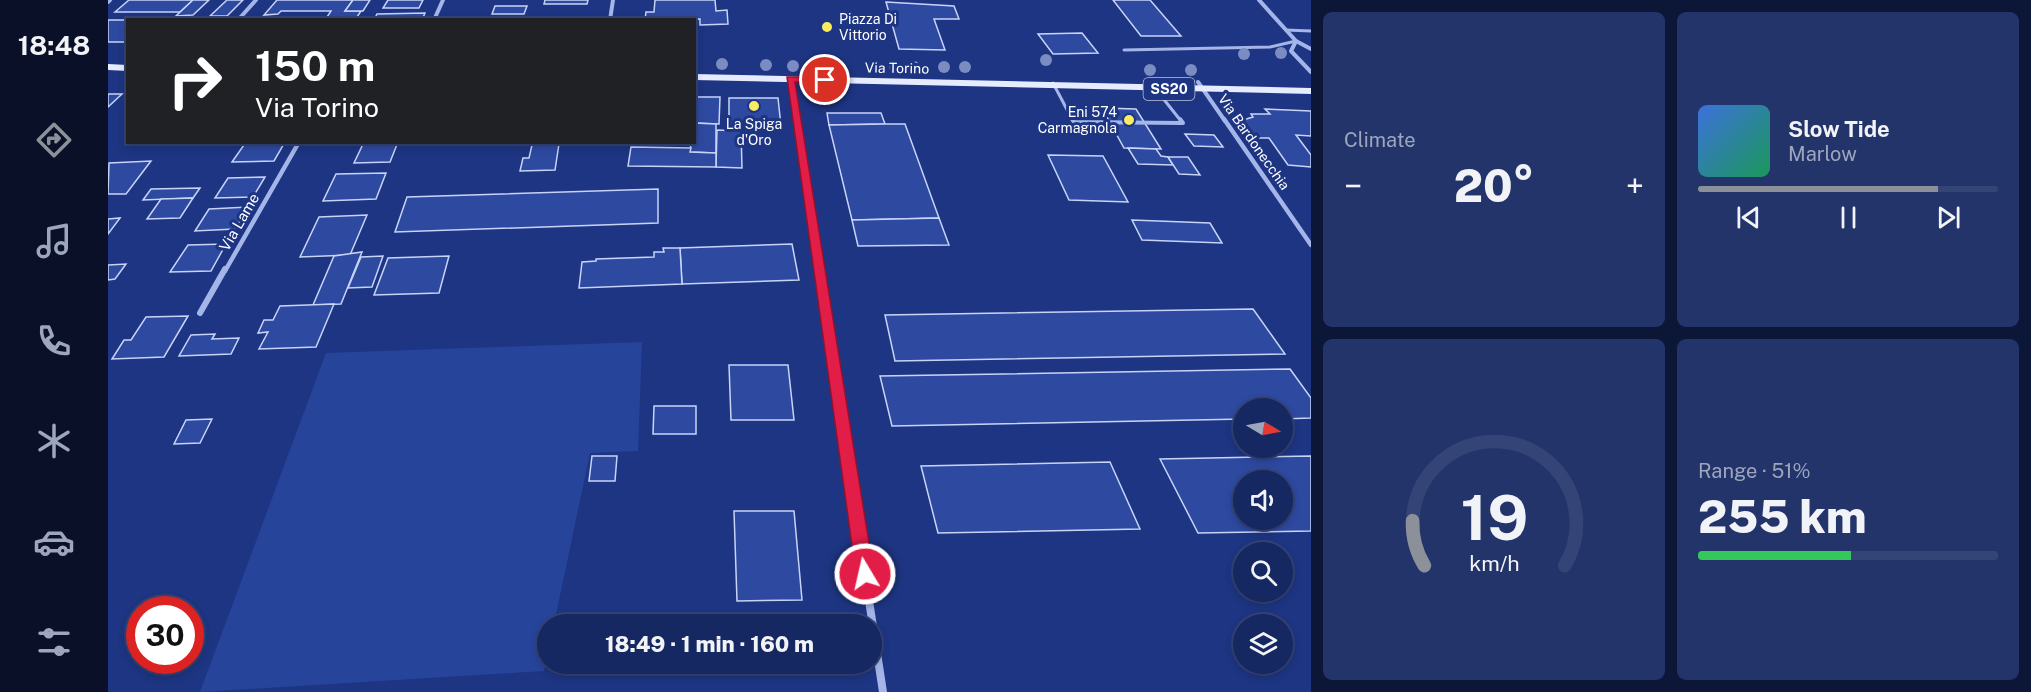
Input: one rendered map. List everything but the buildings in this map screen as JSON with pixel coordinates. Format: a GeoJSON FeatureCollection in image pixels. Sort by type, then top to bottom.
{"type":"FeatureCollection","features":[{"type":"Feature","properties":{"kind":"main road"},"geometry":{"type":"LineString","coordinates":[[108,67],[126,68]]}},
{"type":"Feature","properties":{"kind":"main road","name":"Via Torino"},"geometry":{"type":"LineString","coordinates":[[696,77],[1053,84]]}},
{"type":"Feature","properties":{"kind":"main road","name":"SS20"},"geometry":{"type":"LineString","coordinates":[[1053,84],[1201,86],[1311,92]]}},
{"type":"Feature","properties":{"kind":"main road","name":"SS20"},"geometry":{"type":"LineString","coordinates":[[1201,86],[1311,84]]}},
{"type":"Feature","properties":{"kind":"street"},"geometry":{"type":"LineString","coordinates":[[240,18],[256,0]]}},
{"type":"Feature","properties":{"kind":"street"},"geometry":{"type":"LineString","coordinates":[[435,18],[443,0]]}},
{"type":"Feature","properties":{"kind":"street"},"geometry":{"type":"LineString","coordinates":[[610,18],[613,0]]}},
{"type":"Feature","properties":{"kind":"street"},"geometry":{"type":"LineString","coordinates":[[1259,0],[1296,40],[1311,49]]}},
{"type":"Feature","properties":{"kind":"street"},"geometry":{"type":"LineString","coordinates":[[1296,40],[1291,51],[1311,72]]}},
{"type":"Feature","properties":{"kind":"street"},"geometry":{"type":"LineString","coordinates":[[790,79],[883,692]]}},
{"type":"Feature","properties":{"kind":"street","name":"Via Bardonecchia"},"geometry":{"type":"LineString","coordinates":[[1201,86],[1308,237],[1311,245]]}},
{"type":"Feature","properties":{"kind":"street","name":"Via Lame"},"geometry":{"type":"LineString","coordinates":[[200,313],[298,144]]}},
{"type":"Feature","properties":{"kind":"lane"},"geometry":{"type":"LineString","coordinates":[[1286,30],[1311,31]]}},
{"type":"Feature","properties":{"kind":"lane"},"geometry":{"type":"LineString","coordinates":[[1124,50],[1270,47],[1296,40]]}},
{"type":"Feature","properties":{"kind":"lane"},"geometry":{"type":"LineString","coordinates":[[1053,84],[1074,122],[1183,123],[1152,85]]}},
{"type":"Feature","properties":{"kind":"shaded area"},"geometry":{"type":"Polygon","coordinates":[[[642,342],[638,451],[590,453],[556,614],[537,614],[537,671],[200,692],[326,353],[642,342]]]}},
{"type":"Feature","properties":{"kind":"place","name":"Piazza Di Vittorio"},"geometry":{"type":"Point","coordinates":[827,27]}},
{"type":"Feature","properties":{"kind":"place","name":"La Spiga d'Oro"},"geometry":{"type":"Point","coordinates":[754,106]}},
{"type":"Feature","properties":{"kind":"place","name":"Eni 574 Carmagnola"},"geometry":{"type":"Point","coordinates":[1129,120]}},
{"type":"Feature","properties":{"kind":"route"},"geometry":{"type":"LineString","coordinates":[[825,80],[790,79],[865,574]]}}]}
